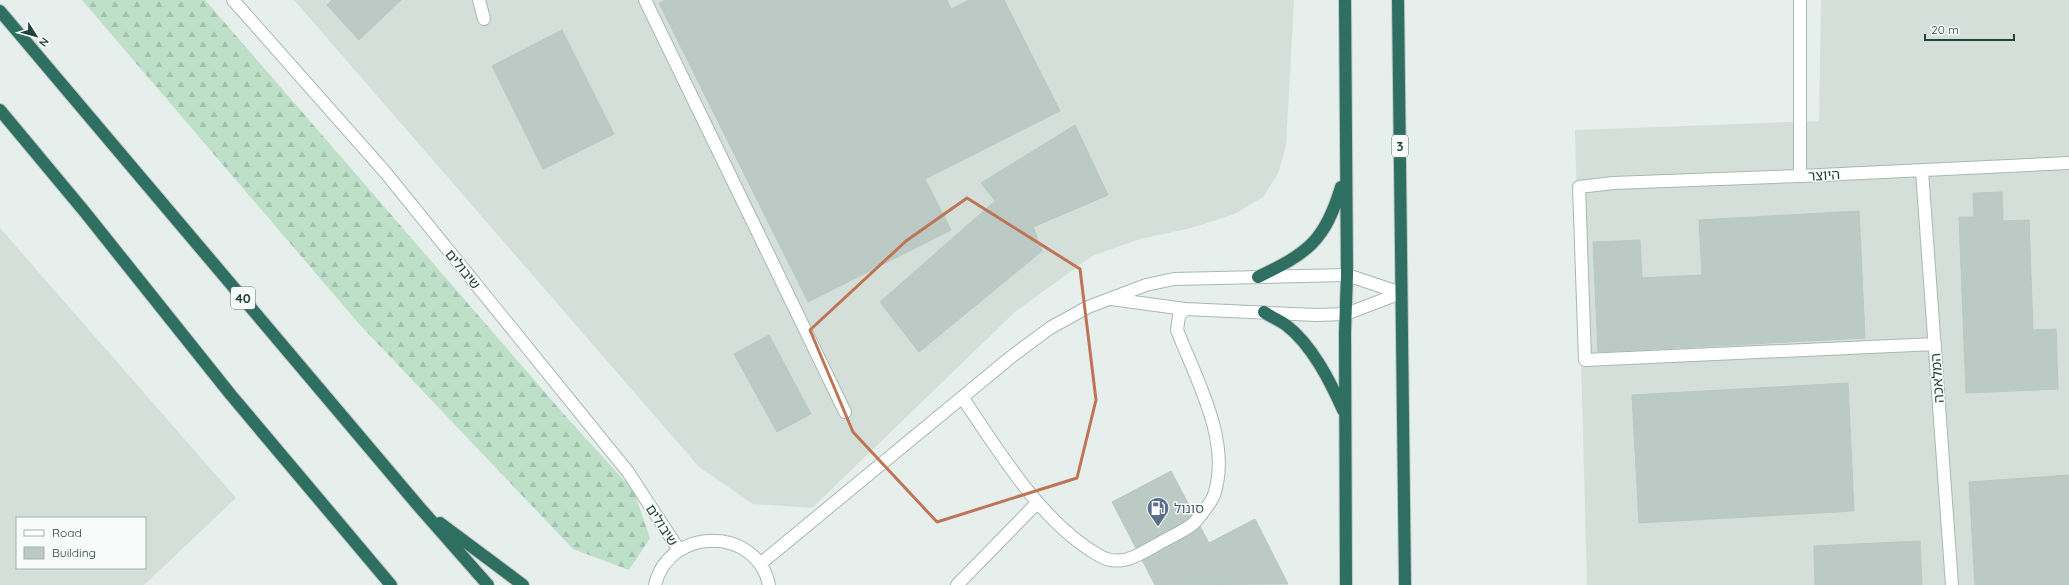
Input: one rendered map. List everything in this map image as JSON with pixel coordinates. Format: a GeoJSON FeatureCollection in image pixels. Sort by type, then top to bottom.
{"type":"FeatureCollection","features":[{"type":"Feature","properties":{"kind":"highway"},"geometry":{"type":"LineString","coordinates":[[1345,0],[1345,174],[1347,275],[1345,416],[1346,585]]}},
{"type":"Feature","properties":{"kind":"highway","name":"3"},"geometry":{"type":"LineString","coordinates":[[1398,0],[1405,585]]}},
{"type":"Feature","properties":{"kind":"highway","name":"40"},"geometry":{"type":"LineString","coordinates":[[0,11],[421,509],[488,585]]}},
{"type":"Feature","properties":{"kind":"highway"},"geometry":{"type":"LineString","coordinates":[[0,110],[84,211],[232,395],[391,585]]}},
{"type":"Feature","properties":{"kind":"highway"},"geometry":{"type":"LineString","coordinates":[[1258,277],[1291,261],[1309,249],[1321,235],[1334,211],[1345,174]]}},
{"type":"Feature","properties":{"kind":"highway"},"geometry":{"type":"LineString","coordinates":[[1264,312],[1286,326],[1305,345],[1322,368],[1334,390],[1345,416]]}},
{"type":"Feature","properties":{"kind":"highway"},"geometry":{"type":"LineString","coordinates":[[421,509],[522,585]]}},
{"type":"Feature","properties":{"kind":"street","name":"שיבולים"},"geometry":{"type":"LineString","coordinates":[[233,0],[385,172],[623,466],[679,550]]}},
{"type":"Feature","properties":{"kind":"street"},"geometry":{"type":"LineString","coordinates":[[479,0],[484,19]]}},
{"type":"Feature","properties":{"kind":"street"},"geometry":{"type":"LineString","coordinates":[[645,0],[844,412]]}},
{"type":"Feature","properties":{"kind":"street"},"geometry":{"type":"LineString","coordinates":[[1800,0],[1800,176]]}},
{"type":"Feature","properties":{"kind":"street","name":"היוצר"},"geometry":{"type":"LineString","coordinates":[[1935,344],[1585,360],[1579,186],[1613,183],[1922,171],[2069,163]]}},
{"type":"Feature","properties":{"kind":"street","name":"המלאכה"},"geometry":{"type":"LineString","coordinates":[[1922,171],[1952,585]]}},
{"type":"Feature","properties":{"kind":"street"},"geometry":{"type":"LineString","coordinates":[[760,564],[1011,357],[1050,328],[1088,307],[1146,285],[1174,279],[1347,275],[1401,293]]}},
{"type":"Feature","properties":{"kind":"street"},"geometry":{"type":"LineString","coordinates":[[1110,299],[1185,308],[1346,314],[1401,293]]}},
{"type":"Feature","properties":{"kind":"street"},"geometry":{"type":"LineString","coordinates":[[962,397],[1012,472],[1037,503],[1075,539],[1101,557],[1114,560],[1131,560],[1194,523],[1214,496],[1219,465],[1214,426],[1177,330],[1179,316],[1185,308]]}},
{"type":"Feature","properties":{"kind":"street"},"geometry":{"type":"LineString","coordinates":[[957,585],[1037,503]]}},
{"type":"Feature","properties":{"kind":"street"},"geometry":{"type":"LineString","coordinates":[[656,585],[657,578],[666,563],[679,550],[695,542],[719,541],[731,543],[747,551],[760,564],[769,585]]}},
{"type":"Feature","properties":{"kind":"highlighted area"},"geometry":{"type":"Polygon","coordinates":[[[967,198],[1080,269],[1096,400],[1077,478],[937,522],[853,432],[810,330],[906,241],[967,198]]]}},
{"type":"Feature","properties":{"kind":"shaded area"},"geometry":{"type":"Polygon","coordinates":[[[294,0],[1294,0],[1286,146],[1278,174],[1263,197],[1235,214],[1191,228],[1140,239],[1092,256],[1015,312],[812,508],[753,504],[699,467],[294,0]]]}},
{"type":"Feature","properties":{"kind":"shaded area"},"geometry":{"type":"Polygon","coordinates":[[[1821,0],[2069,0],[2069,585],[1587,585],[1575,130],[1819,121],[1821,0]]]}},
{"type":"Feature","properties":{"kind":"shaded area"},"geometry":{"type":"Polygon","coordinates":[[[0,228],[236,498],[144,585],[0,585],[0,228]]]}},
{"type":"Feature","properties":{"kind":"green space"},"geometry":{"type":"Polygon","coordinates":[[[82,0],[205,0],[568,419],[634,491],[650,538],[629,570],[573,549],[360,325],[82,0]]]}},
{"type":"Feature","properties":{"kind":"building"},"geometry":{"type":"Polygon","coordinates":[[[332,0],[401,0],[359,40],[327,5],[332,0]]]}},
{"type":"Feature","properties":{"kind":"building"},"geometry":{"type":"Polygon","coordinates":[[[665,0],[947,0],[951,9],[969,0],[1004,0],[1060,111],[925,179],[951,230],[808,302],[659,3],[665,0]]]}},
{"type":"Feature","properties":{"kind":"building"},"geometry":{"type":"Polygon","coordinates":[[[562,30],[614,134],[543,169],[492,66],[562,30]]]}},
{"type":"Feature","properties":{"kind":"building"},"geometry":{"type":"Polygon","coordinates":[[[1075,125],[1108,195],[1033,227],[1042,251],[919,352],[880,302],[995,201],[981,183],[1075,125]]]}},
{"type":"Feature","properties":{"kind":"building"},"geometry":{"type":"Polygon","coordinates":[[[2002,192],[2003,221],[2029,220],[2033,330],[2056,329],[2058,389],[1966,393],[1959,217],[1974,217],[1973,193],[2002,192]]]}},
{"type":"Feature","properties":{"kind":"building"},"geometry":{"type":"Polygon","coordinates":[[[1859,211],[1865,338],[1598,352],[1593,242],[1640,240],[1642,278],[1702,275],[1699,220],[1859,211]]]}},
{"type":"Feature","properties":{"kind":"building"},"geometry":{"type":"Polygon","coordinates":[[[769,335],[811,414],[777,432],[734,354],[769,335]]]}},
{"type":"Feature","properties":{"kind":"building"},"geometry":{"type":"Polygon","coordinates":[[[1848,383],[1854,511],[1639,523],[1632,395],[1848,383]]]}},
{"type":"Feature","properties":{"kind":"building"},"geometry":{"type":"Polygon","coordinates":[[[1171,471],[1209,543],[1255,519],[1288,584],[1155,585],[1112,502],[1171,471]]]}},
{"type":"Feature","properties":{"kind":"building"},"geometry":{"type":"Polygon","coordinates":[[[2069,475],[2069,585],[1975,585],[1969,482],[2069,475]]]}},
{"type":"Feature","properties":{"kind":"building"},"geometry":{"type":"Polygon","coordinates":[[[1920,541],[1922,585],[1815,585],[1814,546],[1920,541]]]}},
{"type":"Feature","properties":{"kind":"place","name":"סונול"},"geometry":{"type":"Point","coordinates":[1158,528]}}]}
